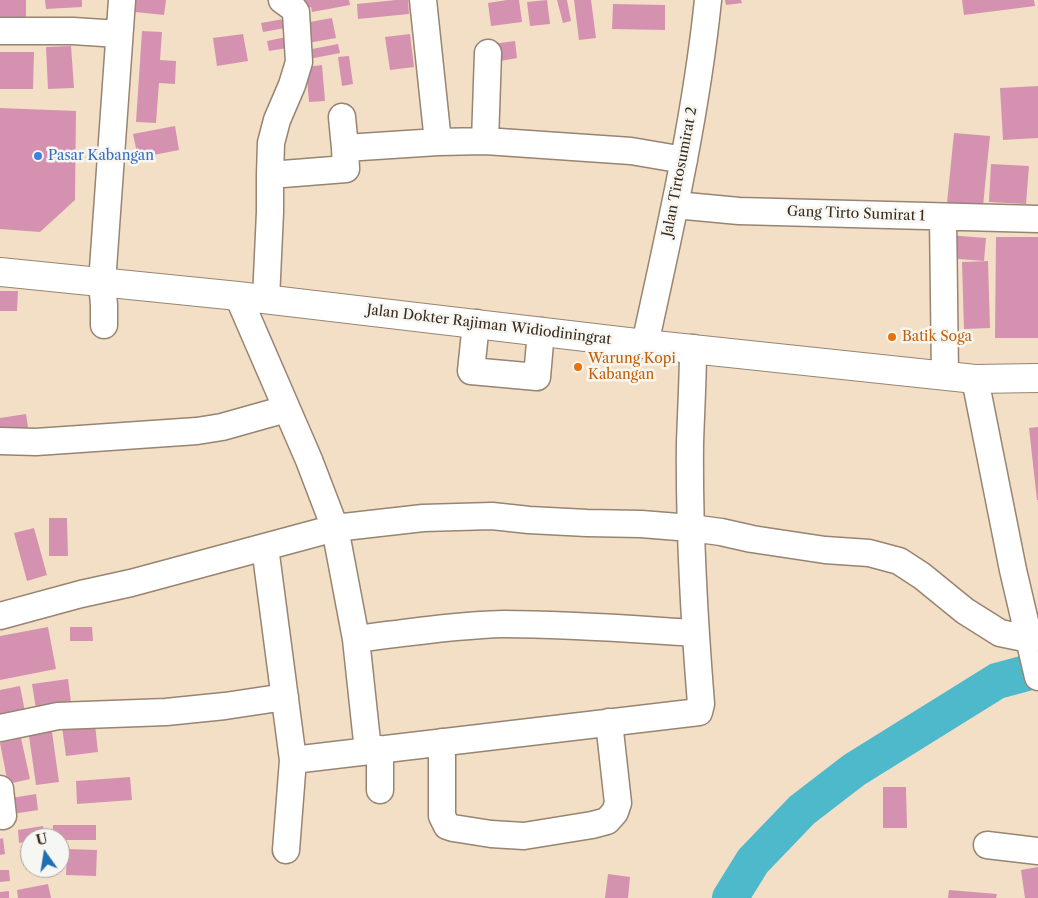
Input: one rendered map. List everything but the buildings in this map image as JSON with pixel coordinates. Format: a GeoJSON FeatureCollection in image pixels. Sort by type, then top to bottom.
{"type":"FeatureCollection","features":[{"type":"Feature","properties":{"kind":"main road","name":"Jalan Dokter Rajiman Widiodiningrat"},"geometry":{"type":"LineString","coordinates":[[0,272],[266,299],[644,344],[976,379],[1038,378]]}},
{"type":"Feature","properties":{"kind":"street"},"geometry":{"type":"LineString","coordinates":[[104,326],[102,283],[122,0]]}},
{"type":"Feature","properties":{"kind":"street"},"geometry":{"type":"LineString","coordinates":[[266,299],[271,142],[277,120],[292,85],[299,62],[296,12],[282,0]]}},
{"type":"Feature","properties":{"kind":"street"},"geometry":{"type":"LineString","coordinates":[[423,0],[438,142]]}},
{"type":"Feature","properties":{"kind":"street","name":"Jalan Tirtosumirat 2"},"geometry":{"type":"LineString","coordinates":[[644,344],[684,160],[708,0]]}},
{"type":"Feature","properties":{"kind":"street"},"geometry":{"type":"LineString","coordinates":[[0,31],[73,31],[119,34]]}},
{"type":"Feature","properties":{"kind":"street"},"geometry":{"type":"LineString","coordinates":[[485,141],[488,53]]}},
{"type":"Feature","properties":{"kind":"street"},"geometry":{"type":"LineString","coordinates":[[270,175],[346,169],[342,117]]}},
{"type":"Feature","properties":{"kind":"street"},"geometry":{"type":"LineString","coordinates":[[344,148],[485,141],[630,151],[684,160]]}},
{"type":"Feature","properties":{"kind":"street","name":"Gang Tirto Sumirat 1"},"geometry":{"type":"LineString","coordinates":[[675,205],[739,211],[1038,219]]}},
{"type":"Feature","properties":{"kind":"street"},"geometry":{"type":"LineString","coordinates":[[943,217],[944,375]]}},
{"type":"Feature","properties":{"kind":"street"},"geometry":{"type":"LineString","coordinates":[[238,296],[319,484],[335,528],[356,639],[380,790]]}},
{"type":"Feature","properties":{"kind":"street"},"geometry":{"type":"LineString","coordinates":[[476,323],[471,371],[536,377],[541,331]]}},
{"type":"Feature","properties":{"kind":"street"},"geometry":{"type":"LineString","coordinates":[[293,760],[699,712],[701,704],[695,633],[691,528],[690,442],[693,348]]}},
{"type":"Feature","properties":{"kind":"street"},"geometry":{"type":"LineString","coordinates":[[976,379],[1035,653]]}},
{"type":"Feature","properties":{"kind":"street"},"geometry":{"type":"LineString","coordinates":[[0,441],[36,442],[197,431],[222,427],[286,409]]}},
{"type":"Feature","properties":{"kind":"street"},"geometry":{"type":"LineString","coordinates":[[0,616],[335,528],[423,518],[492,516],[529,520],[641,524],[691,528],[825,550],[869,553],[899,561],[922,576],[965,611],[1035,653]]}},
{"type":"Feature","properties":{"kind":"street"},"geometry":{"type":"LineString","coordinates":[[265,547],[293,760],[286,850]]}},
{"type":"Feature","properties":{"kind":"street"},"geometry":{"type":"LineString","coordinates":[[356,639],[462,626],[504,624],[582,626],[695,633]]}},
{"type":"Feature","properties":{"kind":"street"},"geometry":{"type":"LineString","coordinates":[[0,728],[58,716],[166,712],[285,697]]}},
{"type":"Feature","properties":{"kind":"street"},"geometry":{"type":"LineString","coordinates":[[442,742],[442,816],[447,826],[491,834],[524,836],[592,825],[607,821],[615,812],[618,803],[609,722]]}},
{"type":"Feature","properties":{"kind":"street"},"geometry":{"type":"LineString","coordinates":[[0,789],[3,816]]}},
{"type":"Feature","properties":{"kind":"street"},"geometry":{"type":"LineString","coordinates":[[987,845],[1038,851]]}},
{"type":"Feature","properties":{"kind":"waterway"},"geometry":{"type":"LineString","coordinates":[[730,898],[753,861],[802,810],[854,770],[997,681],[1038,670]]}},
{"type":"Feature","properties":{"kind":"place","name":"Pasar Kabangan"},"geometry":{"type":"Point","coordinates":[38,156]}},
{"type":"Feature","properties":{"kind":"place","name":"Batik Soga"},"geometry":{"type":"Point","coordinates":[892,337]}},
{"type":"Feature","properties":{"kind":"place","name":"Warung Kopi Kabangan"},"geometry":{"type":"Point","coordinates":[578,367]}}]}
